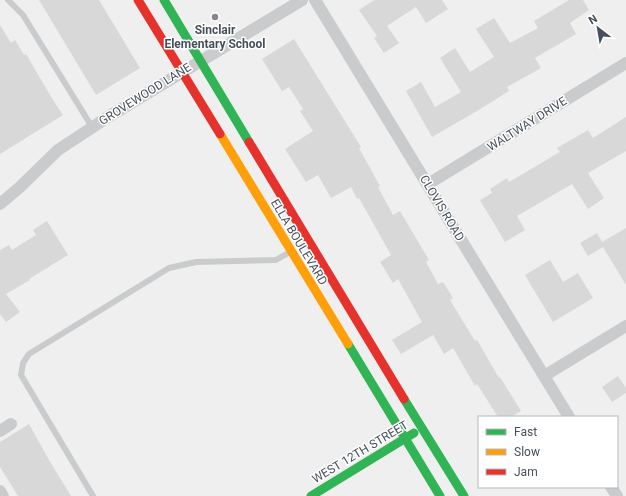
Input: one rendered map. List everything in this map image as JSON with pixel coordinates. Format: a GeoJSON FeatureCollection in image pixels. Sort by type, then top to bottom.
{"type":"FeatureCollection","features":[{"type":"Feature","properties":{"kind":"main road","name":"ELLA BOULEVARD"},"geometry":{"type":"LineString","coordinates":[[138,0],[440,496]]}},
{"type":"Feature","properties":{"kind":"main road","name":"ELLA BOULEVARD"},"geometry":{"type":"LineString","coordinates":[[164,0],[201,60],[245,137],[464,496]]}},
{"type":"Feature","properties":{"kind":"main road","name":"WEST 12TH STREET"},"geometry":{"type":"LineString","coordinates":[[311,496],[422,428]]}},
{"type":"Feature","properties":{"kind":"street","name":"GROVEWOOD LANE"},"geometry":{"type":"LineString","coordinates":[[0,204],[20,188],[58,150],[181,72],[302,0]]}},
{"type":"Feature","properties":{"kind":"street","name":"CLOVIS ROAD"},"geometry":{"type":"LineString","coordinates":[[315,0],[568,416]]}},
{"type":"Feature","properties":{"kind":"street","name":"WALTWAY DRIVE"},"geometry":{"type":"LineString","coordinates":[[428,184],[626,63]]}},
{"type":"Feature","properties":{"kind":"street"},"geometry":{"type":"LineString","coordinates":[[544,376],[626,326]]}},
{"type":"Feature","properties":{"kind":"street"},"geometry":{"type":"LineString","coordinates":[[0,431],[11,424]]}},
{"type":"Feature","properties":{"kind":"street"},"geometry":{"type":"LineString","coordinates":[[0,491],[3,496]]}},
{"type":"Feature","properties":{"kind":"lane"},"geometry":{"type":"LineString","coordinates":[[8,0],[23,15],[92,128]]}},
{"type":"Feature","properties":{"kind":"lane"},"geometry":{"type":"LineString","coordinates":[[93,496],[21,375],[23,363],[28,354],[169,268],[196,262],[276,260],[291,252]]}},
{"type":"Feature","properties":{"kind":"building"},"geometry":{"type":"Polygon","coordinates":[[[39,0],[99,0],[140,68],[96,95],[39,0]]]}},
{"type":"Feature","properties":{"kind":"building"},"geometry":{"type":"Polygon","coordinates":[[[374,0],[442,0],[448,9],[426,23],[416,7],[387,26],[399,43],[384,53],[374,38],[377,36],[359,10],[374,0]]]}},
{"type":"Feature","properties":{"kind":"building"},"geometry":{"type":"Polygon","coordinates":[[[569,0],[583,0],[589,10],[570,23],[576,34],[535,58],[541,68],[507,87],[509,91],[432,137],[406,91],[421,82],[435,107],[461,92],[440,58],[455,48],[470,72],[494,57],[476,29],[494,18],[510,43],[538,28],[534,21],[569,0]]]}},
{"type":"Feature","properties":{"kind":"building"},"geometry":{"type":"Polygon","coordinates":[[[0,25],[11,43],[15,40],[24,55],[26,54],[63,115],[0,154],[0,25]]]}},
{"type":"Feature","properties":{"kind":"building"},"geometry":{"type":"Polygon","coordinates":[[[294,39],[361,147],[359,148],[380,186],[378,187],[393,215],[400,211],[429,260],[426,262],[438,284],[443,282],[453,298],[450,300],[521,411],[513,416],[497,416],[477,384],[475,386],[453,348],[444,354],[433,335],[401,354],[392,340],[422,322],[398,279],[393,283],[380,262],[391,255],[359,198],[357,199],[351,187],[331,198],[318,175],[306,182],[285,149],[313,131],[300,111],[303,109],[289,87],[282,91],[262,59],[294,39]]]}},
{"type":"Feature","properties":{"kind":"building"},"geometry":{"type":"Polygon","coordinates":[[[626,117],[626,151],[588,173],[604,198],[588,209],[572,184],[517,216],[525,230],[505,242],[480,200],[492,193],[490,189],[507,178],[509,182],[560,152],[557,148],[588,130],[593,138],[626,117]]]}},
{"type":"Feature","properties":{"kind":"building"},"geometry":{"type":"Polygon","coordinates":[[[47,221],[68,255],[6,294],[20,312],[6,322],[0,314],[0,250],[9,245],[12,250],[36,235],[33,230],[47,221]]]}},
{"type":"Feature","properties":{"kind":"building"},"geometry":{"type":"Polygon","coordinates":[[[626,228],[626,285],[603,247],[588,256],[580,243],[597,233],[602,242],[626,228]]]}},
{"type":"Feature","properties":{"kind":"building"},"geometry":{"type":"Polygon","coordinates":[[[550,260],[563,282],[578,273],[593,298],[553,322],[525,275],[550,260]]]}},
{"type":"Feature","properties":{"kind":"building"},"geometry":{"type":"Polygon","coordinates":[[[618,376],[626,388],[626,393],[612,402],[602,387],[618,376]]]}},
{"type":"Feature","properties":{"kind":"building"},"geometry":{"type":"Polygon","coordinates":[[[29,424],[71,496],[18,496],[0,467],[0,442],[29,424]]]}},
{"type":"Feature","properties":{"kind":"traffic: fast"},"geometry":{"type":"LineString","coordinates":[[164,0],[249,142]]}},
{"type":"Feature","properties":{"kind":"traffic: fast"},"geometry":{"type":"LineString","coordinates":[[348,344],[440,496]]}},
{"type":"Feature","properties":{"kind":"traffic: fast"},"geometry":{"type":"LineString","coordinates":[[404,399],[464,496]]}},
{"type":"Feature","properties":{"kind":"traffic: fast"},"geometry":{"type":"LineString","coordinates":[[311,496],[414,433]]}},
{"type":"Feature","properties":{"kind":"traffic: slow"},"geometry":{"type":"LineString","coordinates":[[220,134],[348,344]]}},
{"type":"Feature","properties":{"kind":"traffic: jam"},"geometry":{"type":"LineString","coordinates":[[138,0],[220,134]]}},
{"type":"Feature","properties":{"kind":"traffic: jam"},"geometry":{"type":"LineString","coordinates":[[249,142],[404,399]]}},
{"type":"Feature","properties":{"kind":"place","name":"Sinclair Elementary School"},"geometry":{"type":"Point","coordinates":[215,17]}}]}
